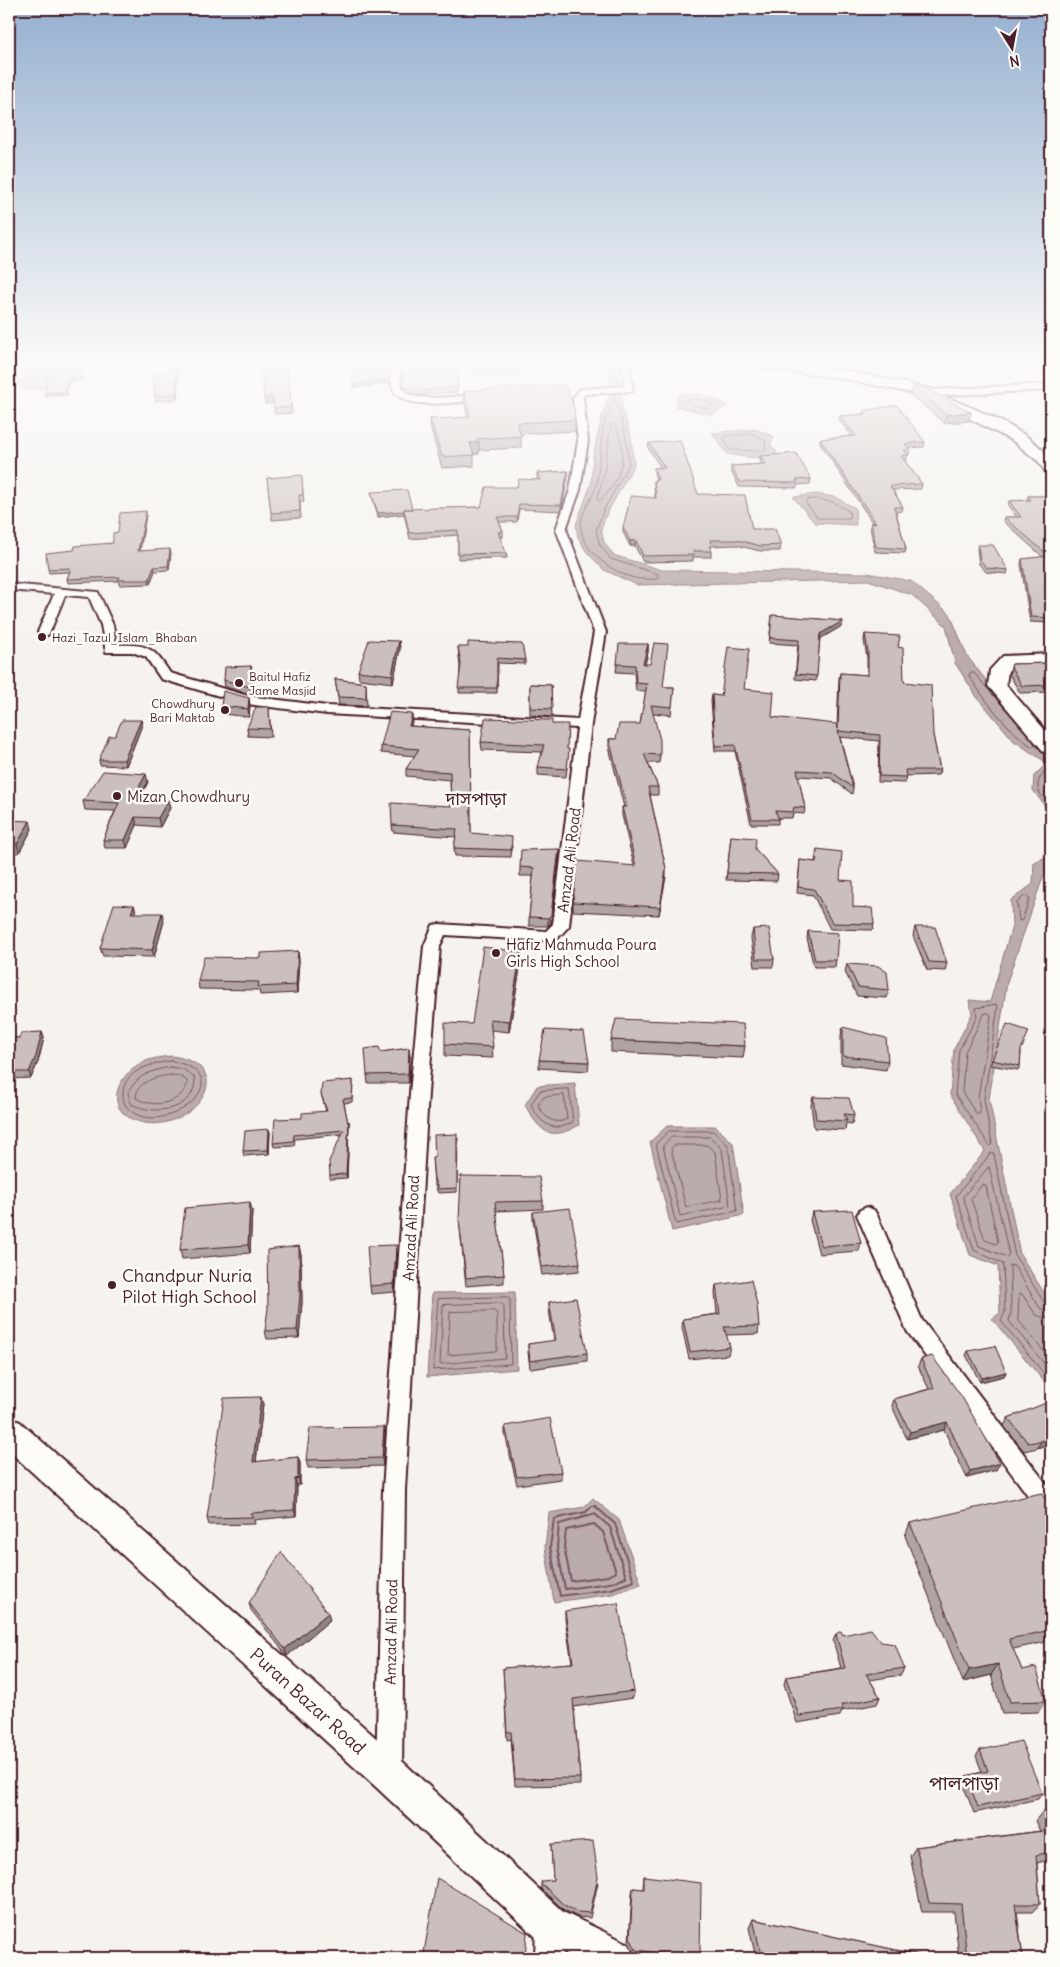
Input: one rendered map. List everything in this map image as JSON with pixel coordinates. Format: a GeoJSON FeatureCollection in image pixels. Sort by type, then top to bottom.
{"type":"FeatureCollection","features":[{"type":"Feature","properties":{"kind":"main road"},"geometry":{"type":"LineString","coordinates":[[1038,454],[1048,463],[1051,470]]}},
{"type":"Feature","properties":{"kind":"main road"},"geometry":{"type":"LineString","coordinates":[[1051,659],[1009,660],[999,670],[997,686],[1051,748]]}},
{"type":"Feature","properties":{"kind":"main road","name":"Puran Bazar Road"},"geometry":{"type":"LineString","coordinates":[[9,1432],[389,1774],[550,1925],[615,1958]]}},
{"type":"Feature","properties":{"kind":"street"},"geometry":{"type":"LineString","coordinates":[[9,587],[94,594],[107,625],[110,648],[133,648],[151,654],[165,676],[247,700],[327,710],[584,724],[600,632],[561,529],[575,490],[581,454]]}},
{"type":"Feature","properties":{"kind":"street"},"geometry":{"type":"LineString","coordinates":[[44,632],[61,592]]}},
{"type":"Feature","properties":{"kind":"street","name":"Amzad Ali Road"},"geometry":{"type":"LineString","coordinates":[[389,1774],[394,1490],[419,1094],[432,946],[439,928],[550,936],[561,926],[584,724]]}},
{"type":"Feature","properties":{"kind":"street"},"geometry":{"type":"LineString","coordinates":[[866,1215],[914,1325],[1051,1508]]}},
{"type":"Feature","properties":{"kind":"street"},"geometry":{"type":"LineString","coordinates":[[549,1958],[550,1925]]}},
{"type":"Feature","properties":{"kind":"water"},"geometry":{"type":"Polygon","coordinates":[[[594,454],[633,454],[634,465],[607,513],[601,529],[604,542],[613,555],[662,570],[867,573],[911,581],[950,614],[967,656],[1000,698],[1051,753],[1051,820],[1044,805],[1033,790],[1034,776],[1047,763],[1014,741],[977,697],[955,663],[946,626],[912,595],[868,580],[637,585],[604,570],[586,551],[578,537],[576,525],[591,484],[594,454]]]}},
{"type":"Feature","properties":{"kind":"water"},"geometry":{"type":"Polygon","coordinates":[[[727,454],[774,454],[760,458],[727,454]]]}},
{"type":"Feature","properties":{"kind":"water"},"geometry":{"type":"Polygon","coordinates":[[[816,494],[835,497],[855,508],[856,525],[815,523],[793,497],[816,494]]]}},
{"type":"Feature","properties":{"kind":"water"},"geometry":{"type":"Polygon","coordinates":[[[1051,855],[1051,870],[1043,877],[1007,982],[989,1099],[1020,1254],[1051,1304],[1051,1390],[992,1319],[1000,1313],[998,1266],[970,1255],[950,1194],[985,1151],[950,1095],[954,1049],[972,1014],[969,1000],[990,1002],[1012,926],[1011,900],[1033,884],[1034,862],[1051,855]]]}},
{"type":"Feature","properties":{"kind":"water"},"geometry":{"type":"Polygon","coordinates":[[[172,1056],[194,1063],[205,1074],[207,1088],[200,1101],[187,1113],[171,1121],[152,1124],[132,1119],[123,1113],[118,1106],[117,1098],[118,1090],[127,1074],[145,1061],[172,1056]]]}},
{"type":"Feature","properties":{"kind":"water"},"geometry":{"type":"Polygon","coordinates":[[[575,1083],[579,1125],[560,1133],[547,1132],[536,1122],[525,1105],[537,1086],[575,1083]]]}},
{"type":"Feature","properties":{"kind":"water"},"geometry":{"type":"Polygon","coordinates":[[[667,1126],[715,1126],[733,1143],[744,1215],[672,1231],[650,1142],[667,1126]]]}},
{"type":"Feature","properties":{"kind":"water"},"geometry":{"type":"Polygon","coordinates":[[[515,1292],[517,1369],[427,1377],[432,1293],[515,1292]]]}},
{"type":"Feature","properties":{"kind":"water"},"geometry":{"type":"Polygon","coordinates":[[[593,1498],[619,1520],[641,1584],[613,1594],[554,1602],[545,1547],[549,1513],[584,1507],[593,1498]]]}},
{"type":"Feature","properties":{"kind":"building"},"geometry":{"type":"Polygon","coordinates":[[[441,454],[474,455],[442,457],[441,454]]]}},
{"type":"Feature","properties":{"kind":"building"},"geometry":{"type":"Polygon","coordinates":[[[656,454],[685,454],[698,494],[745,495],[752,529],[775,529],[781,545],[761,546],[737,540],[710,540],[711,551],[693,551],[694,555],[643,556],[636,540],[630,541],[623,527],[631,496],[656,498],[654,480],[658,480],[654,468],[665,468],[656,454]]]}},
{"type":"Feature","properties":{"kind":"building"},"geometry":{"type":"Polygon","coordinates":[[[796,454],[811,479],[796,480],[797,483],[739,482],[731,466],[766,464],[760,456],[796,454]]]}},
{"type":"Feature","properties":{"kind":"building"},"geometry":{"type":"Polygon","coordinates":[[[830,454],[908,455],[901,456],[922,484],[890,486],[903,507],[894,507],[906,549],[876,547],[871,522],[876,523],[830,454]]]}},
{"type":"Feature","properties":{"kind":"building"},"geometry":{"type":"Polygon","coordinates":[[[568,471],[561,505],[519,504],[517,517],[497,517],[503,531],[498,532],[506,553],[458,554],[458,530],[409,533],[404,509],[481,507],[486,487],[517,487],[519,479],[541,480],[537,473],[568,471]]]}},
{"type":"Feature","properties":{"kind":"building"},"geometry":{"type":"Polygon","coordinates":[[[302,475],[303,495],[299,495],[300,511],[271,513],[267,478],[302,475]]]}},
{"type":"Feature","properties":{"kind":"building"},"geometry":{"type":"Polygon","coordinates":[[[407,490],[412,509],[378,513],[371,492],[407,490]]]}},
{"type":"Feature","properties":{"kind":"building"},"geometry":{"type":"Polygon","coordinates":[[[1028,496],[1051,496],[1051,618],[1031,617],[1022,559],[1049,556],[1004,517],[1021,517],[1009,501],[1031,500],[1028,496]]]}},
{"type":"Feature","properties":{"kind":"building"},"geometry":{"type":"Polygon","coordinates":[[[146,511],[138,551],[170,549],[168,566],[154,567],[149,580],[118,580],[120,577],[67,579],[71,568],[48,569],[46,553],[74,550],[75,546],[113,543],[113,533],[118,532],[120,513],[146,511]]]}},
{"type":"Feature","properties":{"kind":"building"},"geometry":{"type":"Polygon","coordinates":[[[978,545],[993,545],[1008,570],[987,568],[980,560],[978,545]]]}},
{"type":"Feature","properties":{"kind":"building"},"geometry":{"type":"Polygon","coordinates":[[[772,615],[843,621],[820,634],[817,676],[796,674],[799,640],[770,638],[772,615]]]}},
{"type":"Feature","properties":{"kind":"building"},"geometry":{"type":"Polygon","coordinates":[[[865,634],[900,636],[898,647],[903,648],[904,682],[931,685],[933,735],[940,770],[905,770],[906,777],[879,776],[880,735],[838,731],[853,788],[832,772],[797,770],[805,808],[794,807],[793,812],[775,811],[779,819],[752,819],[735,745],[715,746],[712,695],[721,696],[728,647],[749,649],[744,689],[774,692],[772,717],[836,724],[838,729],[840,673],[868,675],[868,652],[865,634]]]}},
{"type":"Feature","properties":{"kind":"building"},"geometry":{"type":"Polygon","coordinates":[[[369,640],[399,641],[392,675],[358,671],[369,640]]]}},
{"type":"Feature","properties":{"kind":"building"},"geometry":{"type":"Polygon","coordinates":[[[468,642],[522,644],[525,660],[497,658],[497,688],[458,688],[461,664],[458,647],[468,647],[468,642]]]}},
{"type":"Feature","properties":{"kind":"building"},"geometry":{"type":"Polygon","coordinates":[[[654,643],[668,644],[663,687],[674,687],[672,707],[651,705],[660,740],[660,755],[644,754],[658,787],[648,787],[666,869],[660,907],[573,902],[577,861],[636,866],[622,807],[627,807],[609,739],[616,739],[619,724],[640,724],[647,684],[636,683],[635,665],[617,664],[619,644],[648,644],[643,664],[650,664],[654,643]]]}},
{"type":"Feature","properties":{"kind":"building"},"geometry":{"type":"Polygon","coordinates":[[[1051,663],[1051,685],[1022,686],[1011,667],[1012,664],[1051,663]]]}},
{"type":"Feature","properties":{"kind":"building"},"geometry":{"type":"Polygon","coordinates":[[[251,666],[250,687],[224,680],[225,667],[251,666]]]}},
{"type":"Feature","properties":{"kind":"building"},"geometry":{"type":"Polygon","coordinates":[[[335,679],[366,683],[366,698],[338,697],[335,679]]]}},
{"type":"Feature","properties":{"kind":"building"},"geometry":{"type":"Polygon","coordinates":[[[530,684],[551,685],[552,709],[530,708],[530,684]]]}},
{"type":"Feature","properties":{"kind":"building"},"geometry":{"type":"Polygon","coordinates":[[[223,691],[249,698],[248,709],[221,706],[223,691]]]}},
{"type":"Feature","properties":{"kind":"building"},"geometry":{"type":"Polygon","coordinates":[[[256,707],[269,707],[270,729],[247,728],[256,707]]]}},
{"type":"Feature","properties":{"kind":"building"},"geometry":{"type":"Polygon","coordinates":[[[390,712],[412,714],[409,726],[470,730],[471,833],[512,837],[511,850],[454,848],[457,829],[392,825],[391,803],[451,806],[450,772],[406,769],[419,749],[381,746],[390,712]]]}},
{"type":"Feature","properties":{"kind":"building"},"geometry":{"type":"Polygon","coordinates":[[[485,718],[552,720],[552,724],[568,724],[567,749],[569,749],[567,769],[538,767],[544,745],[481,742],[485,718]]]}},
{"type":"Feature","properties":{"kind":"building"},"geometry":{"type":"Polygon","coordinates":[[[122,720],[141,720],[124,760],[99,760],[109,736],[115,736],[122,720]]]}},
{"type":"Feature","properties":{"kind":"building"},"geometry":{"type":"Polygon","coordinates":[[[103,771],[146,774],[133,798],[168,800],[158,818],[135,817],[125,840],[103,840],[119,803],[83,801],[103,771]]]}},
{"type":"Feature","properties":{"kind":"building"},"geometry":{"type":"Polygon","coordinates":[[[9,820],[30,821],[17,844],[9,844],[9,820]]]}},
{"type":"Feature","properties":{"kind":"building"},"geometry":{"type":"Polygon","coordinates":[[[731,836],[756,838],[755,849],[778,874],[727,873],[731,836]]]}},
{"type":"Feature","properties":{"kind":"building"},"geometry":{"type":"Polygon","coordinates":[[[559,849],[551,915],[548,918],[529,917],[534,868],[520,867],[521,850],[559,849]]]}},
{"type":"Feature","properties":{"kind":"building"},"geometry":{"type":"Polygon","coordinates":[[[817,849],[842,852],[840,880],[853,881],[853,907],[872,908],[874,924],[832,923],[814,889],[798,887],[800,860],[816,862],[817,849]]]}},
{"type":"Feature","properties":{"kind":"building"},"geometry":{"type":"Polygon","coordinates":[[[114,904],[134,905],[131,913],[162,913],[152,950],[100,948],[114,904]]]}},
{"type":"Feature","properties":{"kind":"building"},"geometry":{"type":"Polygon","coordinates":[[[915,927],[935,927],[947,963],[929,962],[915,927]]]}},
{"type":"Feature","properties":{"kind":"building"},"geometry":{"type":"Polygon","coordinates":[[[769,928],[774,959],[756,959],[753,929],[769,928]]]}},
{"type":"Feature","properties":{"kind":"building"},"geometry":{"type":"Polygon","coordinates":[[[808,931],[838,933],[836,960],[815,960],[808,931]]]}},
{"type":"Feature","properties":{"kind":"building"},"geometry":{"type":"Polygon","coordinates":[[[483,947],[521,952],[509,1021],[490,1019],[493,1047],[445,1044],[445,1023],[472,1024],[483,947]]]}},
{"type":"Feature","properties":{"kind":"building"},"geometry":{"type":"Polygon","coordinates":[[[298,951],[296,985],[258,987],[259,982],[198,981],[204,957],[261,958],[261,953],[298,951]]]}},
{"type":"Feature","properties":{"kind":"building"},"geometry":{"type":"Polygon","coordinates":[[[847,964],[878,966],[887,972],[889,990],[858,987],[847,964]]]}},
{"type":"Feature","properties":{"kind":"building"},"geometry":{"type":"Polygon","coordinates":[[[616,1019],[743,1024],[745,1046],[611,1040],[616,1019]]]}},
{"type":"Feature","properties":{"kind":"building"},"geometry":{"type":"Polygon","coordinates":[[[1007,1024],[1029,1031],[1021,1050],[1020,1066],[992,1060],[1007,1024]]]}},
{"type":"Feature","properties":{"kind":"building"},"geometry":{"type":"Polygon","coordinates":[[[843,1027],[886,1038],[888,1061],[843,1056],[843,1027]]]}},
{"type":"Feature","properties":{"kind":"building"},"geometry":{"type":"Polygon","coordinates":[[[545,1030],[584,1032],[589,1062],[539,1060],[545,1030]]]}},
{"type":"Feature","properties":{"kind":"building"},"geometry":{"type":"Polygon","coordinates":[[[42,1032],[36,1056],[29,1072],[9,1072],[9,1038],[19,1038],[21,1033],[42,1032]]]}},
{"type":"Feature","properties":{"kind":"building"},"geometry":{"type":"Polygon","coordinates":[[[379,1047],[381,1052],[409,1048],[408,1074],[367,1075],[365,1049],[379,1047]]]}},
{"type":"Feature","properties":{"kind":"building"},"geometry":{"type":"Polygon","coordinates":[[[353,1080],[352,1098],[343,1099],[348,1123],[349,1121],[346,1174],[330,1175],[329,1161],[344,1130],[294,1135],[293,1141],[273,1143],[275,1119],[302,1118],[302,1113],[327,1111],[321,1094],[322,1083],[353,1080]]]}},
{"type":"Feature","properties":{"kind":"building"},"geometry":{"type":"Polygon","coordinates":[[[813,1097],[849,1098],[854,1115],[844,1114],[847,1121],[816,1119],[813,1097]]]}},
{"type":"Feature","properties":{"kind":"building"},"geometry":{"type":"Polygon","coordinates":[[[269,1129],[268,1150],[243,1151],[245,1131],[269,1129]]]}},
{"type":"Feature","properties":{"kind":"building"},"geometry":{"type":"Polygon","coordinates":[[[457,1134],[457,1188],[438,1189],[434,1179],[432,1157],[435,1157],[434,1135],[457,1134]]]}},
{"type":"Feature","properties":{"kind":"building"},"geometry":{"type":"Polygon","coordinates":[[[461,1176],[539,1177],[543,1201],[495,1202],[504,1275],[466,1278],[459,1220],[461,1176]]]}},
{"type":"Feature","properties":{"kind":"building"},"geometry":{"type":"Polygon","coordinates":[[[250,1202],[248,1245],[180,1250],[185,1208],[250,1202]]]}},
{"type":"Feature","properties":{"kind":"building"},"geometry":{"type":"Polygon","coordinates":[[[570,1208],[580,1263],[542,1267],[533,1212],[570,1208]]]}},
{"type":"Feature","properties":{"kind":"building"},"geometry":{"type":"Polygon","coordinates":[[[852,1210],[861,1243],[821,1246],[812,1212],[852,1210]]]}},
{"type":"Feature","properties":{"kind":"building"},"geometry":{"type":"Polygon","coordinates":[[[396,1245],[394,1284],[370,1286],[367,1246],[396,1245]]]}},
{"type":"Feature","properties":{"kind":"building"},"geometry":{"type":"Polygon","coordinates":[[[299,1246],[300,1294],[297,1330],[265,1331],[268,1308],[267,1250],[299,1246]]]}},
{"type":"Feature","properties":{"kind":"building"},"geometry":{"type":"Polygon","coordinates":[[[751,1280],[757,1304],[759,1326],[724,1327],[730,1347],[690,1352],[683,1319],[720,1314],[716,1285],[751,1280]]]}},
{"type":"Feature","properties":{"kind":"building"},"geometry":{"type":"Polygon","coordinates":[[[576,1298],[587,1353],[530,1361],[528,1344],[556,1340],[549,1302],[576,1298]]]}},
{"type":"Feature","properties":{"kind":"building"},"geometry":{"type":"Polygon","coordinates":[[[995,1346],[1006,1372],[982,1378],[968,1351],[995,1346]]]}},
{"type":"Feature","properties":{"kind":"building"},"geometry":{"type":"Polygon","coordinates":[[[932,1356],[962,1397],[1000,1463],[970,1471],[947,1422],[910,1432],[894,1399],[934,1388],[921,1359],[932,1356]]]}},
{"type":"Feature","properties":{"kind":"building"},"geometry":{"type":"Polygon","coordinates":[[[261,1397],[253,1462],[298,1457],[298,1478],[295,1479],[294,1510],[250,1513],[253,1517],[207,1518],[224,1398],[261,1397]]]}},
{"type":"Feature","properties":{"kind":"building"},"geometry":{"type":"Polygon","coordinates":[[[1051,1401],[1051,1436],[1041,1441],[1028,1443],[1008,1418],[1051,1401]]]}},
{"type":"Feature","properties":{"kind":"building"},"geometry":{"type":"Polygon","coordinates":[[[550,1418],[561,1472],[517,1477],[505,1426],[550,1418]]]}},
{"type":"Feature","properties":{"kind":"building"},"geometry":{"type":"Polygon","coordinates":[[[384,1427],[382,1458],[306,1460],[310,1428],[384,1427]]]}},
{"type":"Feature","properties":{"kind":"building"},"geometry":{"type":"Polygon","coordinates":[[[1041,1493],[1051,1505],[1051,1630],[1009,1639],[1022,1670],[1036,1667],[1046,1701],[1010,1702],[998,1664],[969,1670],[910,1523],[1041,1493]]]}},
{"type":"Feature","properties":{"kind":"building"},"geometry":{"type":"Polygon","coordinates":[[[281,1552],[328,1613],[285,1649],[249,1603],[281,1552]]]}},
{"type":"Feature","properties":{"kind":"building"},"geometry":{"type":"Polygon","coordinates":[[[618,1603],[634,1691],[573,1699],[580,1778],[515,1779],[511,1732],[507,1732],[503,1668],[573,1663],[565,1611],[618,1603]]]}},
{"type":"Feature","properties":{"kind":"building"},"geometry":{"type":"Polygon","coordinates":[[[871,1629],[881,1642],[895,1644],[904,1668],[866,1674],[880,1697],[841,1705],[843,1710],[799,1716],[786,1677],[845,1668],[836,1634],[841,1631],[843,1635],[871,1629]]]}},
{"type":"Feature","properties":{"kind":"building"},"geometry":{"type":"Polygon","coordinates":[[[1021,1741],[1042,1793],[978,1807],[966,1776],[988,1771],[980,1750],[1021,1741]]]}},
{"type":"Feature","properties":{"kind":"building"},"geometry":{"type":"Polygon","coordinates":[[[1051,1810],[1051,1830],[1043,1811],[1051,1810]]]}},
{"type":"Feature","properties":{"kind":"building"},"geometry":{"type":"Polygon","coordinates":[[[1051,1830],[1051,1852],[1036,1855],[1040,1904],[1015,1904],[1023,1958],[967,1958],[961,1904],[929,1903],[916,1847],[1051,1830]]]}},
{"type":"Feature","properties":{"kind":"building"},"geometry":{"type":"Polygon","coordinates":[[[593,1841],[598,1877],[590,1913],[578,1912],[564,1905],[541,1883],[542,1881],[553,1880],[551,1844],[593,1841]]]}},
{"type":"Feature","properties":{"kind":"building"},"geometry":{"type":"Polygon","coordinates":[[[644,1876],[701,1883],[700,1958],[636,1950],[630,1937],[633,1888],[644,1889],[644,1876]]]}},
{"type":"Feature","properties":{"kind":"building"},"geometry":{"type":"Polygon","coordinates":[[[437,1878],[527,1933],[525,1958],[423,1958],[437,1878]]]}},
{"type":"Feature","properties":{"kind":"building"},"geometry":{"type":"Polygon","coordinates":[[[753,1919],[933,1958],[762,1958],[753,1919]]]}},
{"type":"Feature","properties":{"kind":"place","name":"Hazi_Tazul_Islam_Bhaban"},"geometry":{"type":"Point","coordinates":[42,637]}},
{"type":"Feature","properties":{"kind":"place","name":"Baitul Hafiz Jame Masjid"},"geometry":{"type":"Point","coordinates":[239,683]}},
{"type":"Feature","properties":{"kind":"place","name":"Chowdhury Bari Maktab"},"geometry":{"type":"Point","coordinates":[225,710]}},
{"type":"Feature","properties":{"kind":"place","name":"Mizan Chowdhury"},"geometry":{"type":"Point","coordinates":[117,796]}},
{"type":"Feature","properties":{"kind":"place","name":"Hafiz Mahmuda Poura Girls High School"},"geometry":{"type":"Point","coordinates":[496,953]}},
{"type":"Feature","properties":{"kind":"place","name":"Chandpur Nuria Pilot High School"},"geometry":{"type":"Point","coordinates":[112,1285]}},
{"type":"Feature","properties":{"kind":"district","name":"দাসপাড়া"},"geometry":{"type":"Point","coordinates":[476,798]}},
{"type":"Feature","properties":{"kind":"district","name":"পালপাড়া"},"geometry":{"type":"Point","coordinates":[964,1783]}}]}
